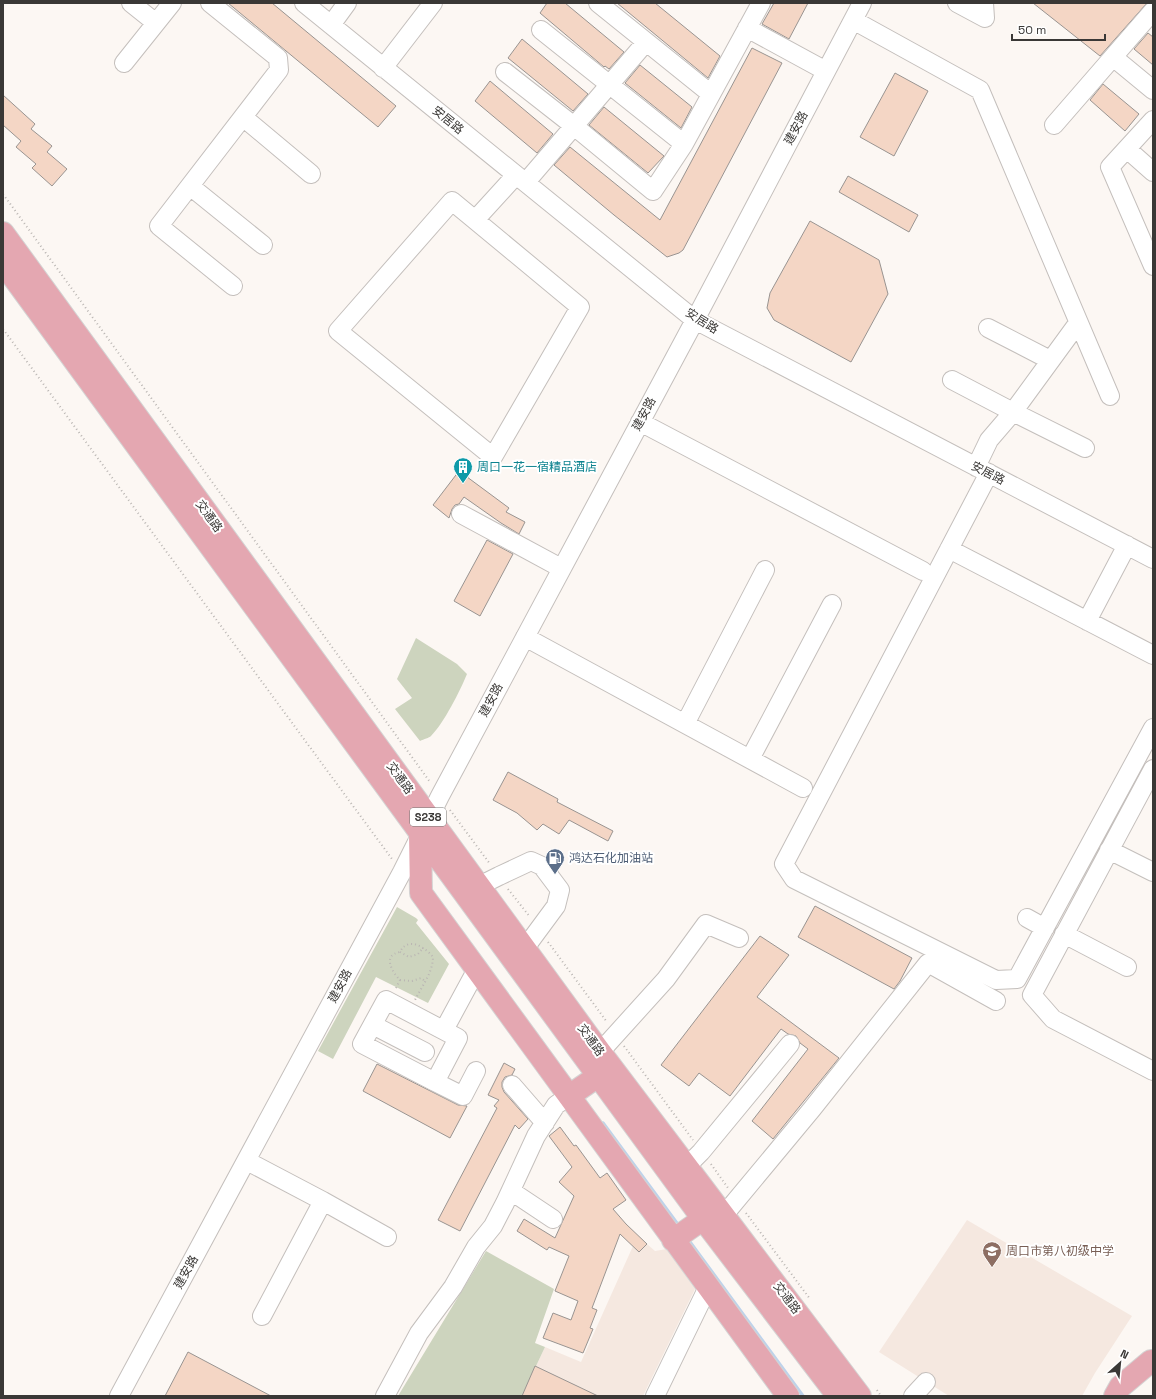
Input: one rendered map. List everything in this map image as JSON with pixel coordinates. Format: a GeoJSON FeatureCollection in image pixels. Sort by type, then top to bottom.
{"type":"FeatureCollection","features":[{"type":"Feature","properties":{"kind":"main road","name":"交通路"},"geometry":{"type":"LineString","coordinates":[[3,233],[424,826],[598,1076],[860,1396]]}},
{"type":"Feature","properties":{"kind":"main road","name":"交通路"},"geometry":{"type":"LineString","coordinates":[[3,263],[424,826],[479,886],[600,1052],[687,1166],[713,1217],[838,1396]]}},
{"type":"Feature","properties":{"kind":"main road"},"geometry":{"type":"LineString","coordinates":[[424,826],[421,893],[788,1396]]}},
{"type":"Feature","properties":{"kind":"main road"},"geometry":{"type":"LineString","coordinates":[[569,1096],[598,1076]]}},
{"type":"Feature","properties":{"kind":"main road"},"geometry":{"type":"LineString","coordinates":[[673,1240],[713,1217]]}},
{"type":"Feature","properties":{"kind":"main road"},"geometry":{"type":"LineString","coordinates":[[1115,1396],[1120,1387],[1152,1358]]}},
{"type":"Feature","properties":{"kind":"main road"},"geometry":{"type":"LineString","coordinates":[[1132,1396],[1152,1358]]}},
{"type":"Feature","properties":{"kind":"street"},"geometry":{"type":"LineString","coordinates":[[131,3],[156,23]]}},
{"type":"Feature","properties":{"kind":"street"},"geometry":{"type":"LineString","coordinates":[[124,63],[172,3]]}},
{"type":"Feature","properties":{"kind":"street"},"geometry":{"type":"LineString","coordinates":[[211,3],[278,58],[279,70],[159,226],[233,286]]}},
{"type":"Feature","properties":{"kind":"street","name":"安居路"},"geometry":{"type":"LineString","coordinates":[[304,3],[695,320],[1153,559]]}},
{"type":"Feature","properties":{"kind":"street"},"geometry":{"type":"LineString","coordinates":[[331,25],[347,3]]}},
{"type":"Feature","properties":{"kind":"street"},"geometry":{"type":"LineString","coordinates":[[383,68],[433,3]]}},
{"type":"Feature","properties":{"kind":"street"},"geometry":{"type":"LineString","coordinates":[[598,3],[711,94]]}},
{"type":"Feature","properties":{"kind":"street"},"geometry":{"type":"LineString","coordinates":[[505,72],[653,191],[684,144],[761,3]]}},
{"type":"Feature","properties":{"kind":"street","name":"建安路"},"geometry":{"type":"LineString","coordinates":[[119,1396],[402,872],[424,826],[695,320],[862,3]]}},
{"type":"Feature","properties":{"kind":"street"},"geometry":{"type":"LineString","coordinates":[[957,3],[985,18],[984,3]]}},
{"type":"Feature","properties":{"kind":"street"},"geometry":{"type":"LineString","coordinates":[[1054,125],[1153,11]]}},
{"type":"Feature","properties":{"kind":"street"},"geometry":{"type":"LineString","coordinates":[[853,20],[980,90],[1110,396]]}},
{"type":"Feature","properties":{"kind":"street"},"geometry":{"type":"LineString","coordinates":[[747,28],[826,71]]}},
{"type":"Feature","properties":{"kind":"street"},"geometry":{"type":"LineString","coordinates":[[541,30],[684,144]]}},
{"type":"Feature","properties":{"kind":"street"},"geometry":{"type":"LineString","coordinates":[[475,220],[521,179],[574,126],[646,42]]}},
{"type":"Feature","properties":{"kind":"street"},"geometry":{"type":"LineString","coordinates":[[1113,57],[1153,90]]}},
{"type":"Feature","properties":{"kind":"street"},"geometry":{"type":"LineString","coordinates":[[243,117],[311,174]]}},
{"type":"Feature","properties":{"kind":"street"},"geometry":{"type":"LineString","coordinates":[[1153,120],[1110,167],[1153,266]]}},
{"type":"Feature","properties":{"kind":"street"},"geometry":{"type":"LineString","coordinates":[[1127,149],[1153,172]]}},
{"type":"Feature","properties":{"kind":"street"},"geometry":{"type":"LineString","coordinates":[[190,186],[263,245]]}},
{"type":"Feature","properties":{"kind":"street"},"geometry":{"type":"LineString","coordinates":[[452,200],[475,220],[580,307],[493,457],[338,331],[452,200]]}},
{"type":"Feature","properties":{"kind":"street"},"geometry":{"type":"LineString","coordinates":[[1078,323],[1013,412],[990,440],[982,470],[950,549],[784,864],[794,880],[996,980],[1017,979],[1153,728]]}},
{"type":"Feature","properties":{"kind":"street"},"geometry":{"type":"LineString","coordinates":[[988,328],[1050,360]]}},
{"type":"Feature","properties":{"kind":"street"},"geometry":{"type":"LineString","coordinates":[[952,380],[1085,448]]}},
{"type":"Feature","properties":{"kind":"street"},"geometry":{"type":"LineString","coordinates":[[640,422],[923,571]]}},
{"type":"Feature","properties":{"kind":"street"},"geometry":{"type":"LineString","coordinates":[[461,514],[561,568]]}},
{"type":"Feature","properties":{"kind":"street"},"geometry":{"type":"LineString","coordinates":[[1087,621],[1127,545]]}},
{"type":"Feature","properties":{"kind":"street"},"geometry":{"type":"LineString","coordinates":[[950,549],[1153,655]]}},
{"type":"Feature","properties":{"kind":"street"},"geometry":{"type":"LineString","coordinates":[[685,724],[765,570]]}},
{"type":"Feature","properties":{"kind":"street"},"geometry":{"type":"LineString","coordinates":[[750,759],[832,604]]}},
{"type":"Feature","properties":{"kind":"street"},"geometry":{"type":"LineString","coordinates":[[525,637],[803,788]]}},
{"type":"Feature","properties":{"kind":"street"},"geometry":{"type":"LineString","coordinates":[[1153,769],[1032,996],[1053,1018],[1153,1071]]}},
{"type":"Feature","properties":{"kind":"street"},"geometry":{"type":"LineString","coordinates":[[1109,850],[1153,872]]}},
{"type":"Feature","properties":{"kind":"street"},"geometry":{"type":"LineString","coordinates":[[479,886],[531,861],[542,866],[560,890],[556,906],[525,948]]}},
{"type":"Feature","properties":{"kind":"street"},"geometry":{"type":"LineString","coordinates":[[1027,918],[1045,928]]}},
{"type":"Feature","properties":{"kind":"street"},"geometry":{"type":"LineString","coordinates":[[600,1052],[666,979],[706,924],[739,938]]}},
{"type":"Feature","properties":{"kind":"street"},"geometry":{"type":"LineString","coordinates":[[1064,934],[1127,967]]}},
{"type":"Feature","properties":{"kind":"street"},"geometry":{"type":"LineString","coordinates":[[713,1217],[812,1109],[928,963],[996,1001]]}},
{"type":"Feature","properties":{"kind":"street"},"geometry":{"type":"LineString","coordinates":[[415,1071],[425,1052],[444,1030],[479,972]]}},
{"type":"Feature","properties":{"kind":"street"},"geometry":{"type":"LineString","coordinates":[[435,1082],[458,1038],[386,1000],[362,1044],[435,1082],[464,1096],[476,1070]]}},
{"type":"Feature","properties":{"kind":"street"},"geometry":{"type":"LineString","coordinates":[[373,1025],[425,1052]]}},
{"type":"Feature","properties":{"kind":"street"},"geometry":{"type":"LineString","coordinates":[[687,1166],[706,1146],[790,1044]]}},
{"type":"Feature","properties":{"kind":"street"},"geometry":{"type":"LineString","coordinates":[[512,1085],[545,1123]]}},
{"type":"Feature","properties":{"kind":"street"},"geometry":{"type":"LineString","coordinates":[[385,1396],[419,1333],[453,1287],[476,1247],[493,1226],[536,1136],[556,1105],[569,1096]]}},
{"type":"Feature","properties":{"kind":"street"},"geometry":{"type":"LineString","coordinates":[[247,1161],[387,1237]]}},
{"type":"Feature","properties":{"kind":"street"},"geometry":{"type":"LineString","coordinates":[[511,1191],[554,1219]]}},
{"type":"Feature","properties":{"kind":"street"},"geometry":{"type":"LineString","coordinates":[[262,1316],[323,1201]]}},
{"type":"Feature","properties":{"kind":"street"},"geometry":{"type":"LineString","coordinates":[[655,1396],[708,1287]]}},
{"type":"Feature","properties":{"kind":"street"},"geometry":{"type":"LineString","coordinates":[[913,1396],[926,1382]]}},
{"type":"Feature","properties":{"kind":"path"},"geometry":{"type":"LineString","coordinates":[[408,1012],[432,970],[433,957],[413,943],[408,943],[402,947],[400,952],[390,960],[393,973],[400,980],[412,981],[421,978],[425,981]]}},
{"type":"Feature","properties":{"kind":"path"},"geometry":{"type":"LineString","coordinates":[[400,952],[409,957],[418,954],[423,949]]}},
{"type":"Feature","properties":{"kind":"path"},"geometry":{"type":"LineString","coordinates":[[390,1002],[400,980]]}},
{"type":"Feature","properties":{"kind":"shaded area","name":"周口市第八初级中学"},"geometry":{"type":"Polygon","coordinates":[[[967,1220],[1132,1316],[1082,1396],[949,1396],[879,1352],[967,1220]]]}},
{"type":"Feature","properties":{"kind":"shaded area"},"geometry":{"type":"Polygon","coordinates":[[[647,1244],[655,1251],[667,1249],[695,1289],[643,1396],[522,1396],[545,1347],[581,1362],[633,1246],[639,1252],[647,1244]]]}},
{"type":"Feature","properties":{"kind":"green space"},"geometry":{"type":"Polygon","coordinates":[[[416,638],[457,664],[467,674],[456,698],[441,723],[431,736],[420,741],[395,709],[412,698],[397,679],[416,638]]]}},
{"type":"Feature","properties":{"kind":"green space"},"geometry":{"type":"Polygon","coordinates":[[[397,907],[418,920],[416,923],[449,964],[428,1003],[376,977],[333,1059],[318,1051],[397,907]]]}},
{"type":"Feature","properties":{"kind":"green space"},"geometry":{"type":"Polygon","coordinates":[[[486,1251],[554,1289],[535,1343],[545,1347],[522,1396],[398,1396],[486,1251]]]}},
{"type":"Feature","properties":{"kind":"building"},"geometry":{"type":"Polygon","coordinates":[[[228,3],[272,3],[396,106],[378,127],[228,3]]]}},
{"type":"Feature","properties":{"kind":"building"},"geometry":{"type":"Polygon","coordinates":[[[547,3],[565,3],[624,52],[609,69],[605,66],[604,67],[540,13],[547,3]]]}},
{"type":"Feature","properties":{"kind":"building"},"geometry":{"type":"Polygon","coordinates":[[[617,3],[655,3],[720,56],[708,78],[617,3]]]}},
{"type":"Feature","properties":{"kind":"building"},"geometry":{"type":"Polygon","coordinates":[[[774,3],[808,3],[789,39],[762,24],[774,3]]]}},
{"type":"Feature","properties":{"kind":"building"},"geometry":{"type":"Polygon","coordinates":[[[1033,3],[1147,3],[1100,56],[1033,3]]]}},
{"type":"Feature","properties":{"kind":"building"},"geometry":{"type":"Polygon","coordinates":[[[1148,33],[1153,37],[1153,65],[1134,49],[1148,33]]]}},
{"type":"Feature","properties":{"kind":"building"},"geometry":{"type":"Polygon","coordinates":[[[522,39],[588,94],[573,111],[508,58],[522,39]]]}},
{"type":"Feature","properties":{"kind":"building"},"geometry":{"type":"Polygon","coordinates":[[[752,48],[782,63],[683,250],[679,253],[667,257],[554,165],[570,147],[660,220],[752,48]]]}},
{"type":"Feature","properties":{"kind":"building"},"geometry":{"type":"Polygon","coordinates":[[[640,65],[692,107],[681,128],[625,83],[640,65]]]}},
{"type":"Feature","properties":{"kind":"building"},"geometry":{"type":"Polygon","coordinates":[[[895,73],[928,91],[894,156],[860,137],[895,73]]]}},
{"type":"Feature","properties":{"kind":"building"},"geometry":{"type":"Polygon","coordinates":[[[490,81],[553,134],[537,153],[475,101],[490,81]]]}},
{"type":"Feature","properties":{"kind":"building"},"geometry":{"type":"Polygon","coordinates":[[[1103,84],[1139,114],[1125,131],[1090,100],[1103,84]]]}},
{"type":"Feature","properties":{"kind":"building"},"geometry":{"type":"Polygon","coordinates":[[[3,95],[35,124],[31,129],[52,146],[47,152],[67,169],[52,186],[32,168],[36,164],[16,147],[21,141],[3,125],[3,95]]]}},
{"type":"Feature","properties":{"kind":"building"},"geometry":{"type":"Polygon","coordinates":[[[604,107],[664,156],[648,173],[589,125],[604,107]]]}},
{"type":"Feature","properties":{"kind":"building"},"geometry":{"type":"Polygon","coordinates":[[[848,176],[918,215],[909,232],[839,192],[848,176]]]}},
{"type":"Feature","properties":{"kind":"building"},"geometry":{"type":"Polygon","coordinates":[[[810,221],[879,260],[888,294],[851,362],[774,320],[767,308],[770,293],[810,221]]]}},
{"type":"Feature","properties":{"kind":"building","name":"周口一花一宿精品酒店"},"geometry":{"type":"Polygon","coordinates":[[[459,471],[509,508],[506,512],[525,522],[519,534],[464,497],[459,504],[455,505],[452,509],[449,518],[433,505],[459,471]]]}},
{"type":"Feature","properties":{"kind":"building"},"geometry":{"type":"Polygon","coordinates":[[[487,540],[513,554],[480,616],[454,601],[487,540]]]}},
{"type":"Feature","properties":{"kind":"building"},"geometry":{"type":"Polygon","coordinates":[[[508,772],[558,799],[557,802],[613,831],[608,841],[569,820],[559,834],[543,824],[537,830],[517,813],[493,800],[508,772]]]}},
{"type":"Feature","properties":{"kind":"building"},"geometry":{"type":"Polygon","coordinates":[[[815,906],[912,958],[894,989],[798,937],[815,906]]]}},
{"type":"Feature","properties":{"kind":"building"},"geometry":{"type":"Polygon","coordinates":[[[760,936],[789,955],[757,997],[839,1058],[773,1139],[752,1121],[808,1049],[800,1043],[796,1036],[788,1034],[781,1029],[730,1096],[699,1073],[689,1086],[661,1065],[760,936]]]}},
{"type":"Feature","properties":{"kind":"building"},"geometry":{"type":"Polygon","coordinates":[[[504,1063],[515,1069],[512,1075],[505,1077],[502,1082],[504,1092],[528,1119],[519,1129],[515,1125],[460,1231],[438,1220],[497,1108],[494,1106],[499,1100],[488,1095],[504,1063]]]}},
{"type":"Feature","properties":{"kind":"building"},"geometry":{"type":"Polygon","coordinates":[[[377,1064],[458,1105],[467,1106],[450,1138],[363,1091],[377,1064]]]}},
{"type":"Feature","properties":{"kind":"building"},"geometry":{"type":"Polygon","coordinates":[[[560,1127],[574,1146],[576,1145],[600,1178],[607,1173],[626,1200],[613,1209],[647,1244],[639,1252],[620,1234],[592,1308],[597,1310],[590,1328],[593,1329],[583,1353],[543,1338],[553,1313],[571,1320],[578,1301],[555,1291],[569,1256],[549,1247],[547,1250],[517,1231],[524,1219],[555,1238],[574,1196],[559,1182],[572,1167],[549,1136],[560,1127]]]}},
{"type":"Feature","properties":{"kind":"building"},"geometry":{"type":"Polygon","coordinates":[[[188,1352],[271,1396],[165,1396],[188,1352]]]}},
{"type":"Feature","properties":{"kind":"building"},"geometry":{"type":"Polygon","coordinates":[[[535,1366],[598,1396],[522,1396],[535,1366]]]}},
{"type":"Feature","properties":{"kind":"waterway"},"geometry":{"type":"LineString","coordinates":[[603,1123],[679,1226]]}},
{"type":"Feature","properties":{"kind":"waterway"},"geometry":{"type":"LineString","coordinates":[[687,1238],[803,1396]]}},
{"type":"Feature","properties":{"kind":"place","name":"周口一花一宿精品酒店"},"geometry":{"type":"Point","coordinates":[463,484]}},
{"type":"Feature","properties":{"kind":"place","name":"鸿达石化加油站"},"geometry":{"type":"Point","coordinates":[555,875]}},
{"type":"Feature","properties":{"kind":"place","name":"周口市第八初级中学"},"geometry":{"type":"Point","coordinates":[992,1268]}}]}
